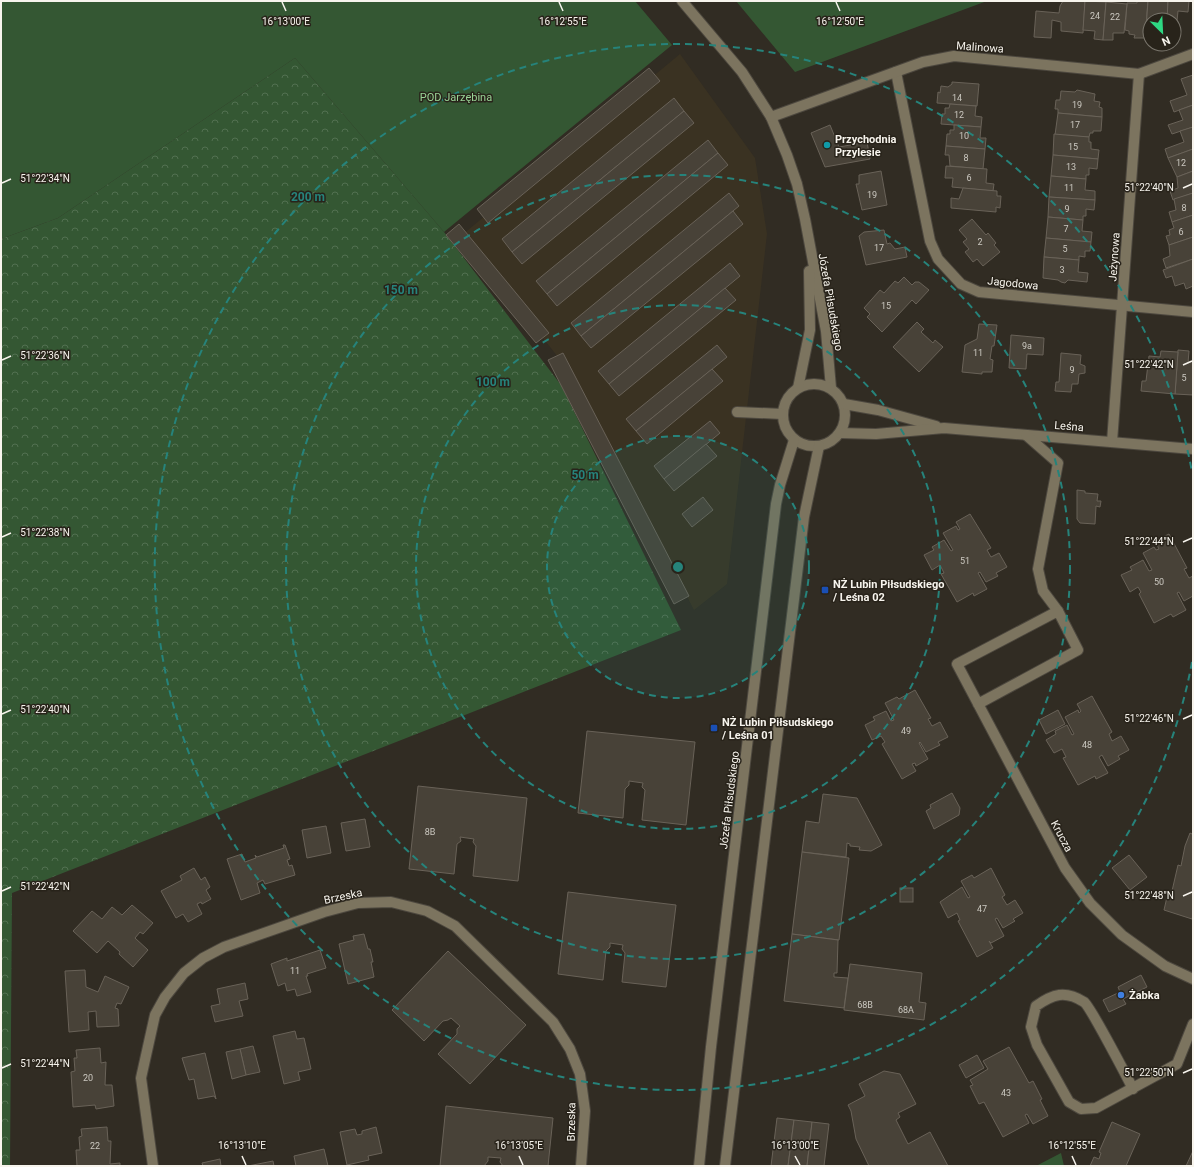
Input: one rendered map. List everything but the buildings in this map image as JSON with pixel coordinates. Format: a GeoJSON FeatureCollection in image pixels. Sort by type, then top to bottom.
{"type":"FeatureCollection","features":[{"type":"Feature","properties":{"kind":"street","name":"Józefa Piłsudskiego"},"geometry":{"type":"LineString","coordinates":[[682,1],[742,72],[771,117],[797,184],[826,331],[831,388]]}},
{"type":"Feature","properties":{"kind":"street","name":"Malinowa"},"geometry":{"type":"LineString","coordinates":[[771,117],[924,62],[954,56],[1140,74],[1193,54]]}},
{"type":"Feature","properties":{"kind":"street","name":"Jagodowa"},"geometry":{"type":"LineString","coordinates":[[896,72],[930,241],[938,259],[961,284],[979,292],[1193,312]]}},
{"type":"Feature","properties":{"kind":"street","name":"Jeżynowa"},"geometry":{"type":"LineString","coordinates":[[1112,442],[1140,74]]}},
{"type":"Feature","properties":{"kind":"street","name":"Józefa Piłsudskiego"},"geometry":{"type":"LineString","coordinates":[[798,388],[810,330],[809,245]]}},
{"type":"Feature","properties":{"kind":"street"},"geometry":{"type":"LineString","coordinates":[[815,383],[831,388],[839,395],[844,404],[846,414],[840,433],[827,444],[819,446],[810,447],[794,440],[786,428],[782,414],[784,404],[790,394],[798,388],[815,383]]}},
{"type":"Feature","properties":{"kind":"street","name":"Leśna"},"geometry":{"type":"LineString","coordinates":[[844,404],[878,410],[944,428]]}},
{"type":"Feature","properties":{"kind":"street"},"geometry":{"type":"LineString","coordinates":[[737,412],[782,414]]}},
{"type":"Feature","properties":{"kind":"street","name":"Leśna"},"geometry":{"type":"LineString","coordinates":[[840,433],[876,434],[944,428],[1193,448]]}},
{"type":"Feature","properties":{"kind":"street"},"geometry":{"type":"LineString","coordinates":[[978,704],[1078,650],[1058,611],[1043,591],[1038,569],[1058,463],[1026,435]]}},
{"type":"Feature","properties":{"kind":"street","name":"Józefa Piłsudskiego"},"geometry":{"type":"LineString","coordinates":[[699,1166],[714,1023],[776,504],[781,481],[794,440]]}},
{"type":"Feature","properties":{"kind":"street"},"geometry":{"type":"LineString","coordinates":[[725,1166],[804,517],[819,446]]}},
{"type":"Feature","properties":{"kind":"street","name":"Krucza"},"geometry":{"type":"LineString","coordinates":[[1058,611],[957,664],[1065,868],[1090,903],[1122,936],[1165,966],[1193,978]]}},
{"type":"Feature","properties":{"kind":"street","name":"Brzeska"},"geometry":{"type":"LineString","coordinates":[[152,1166],[142,1078],[155,1015],[165,997],[184,973],[203,958],[224,947],[324,912],[358,903],[391,902],[427,911],[455,926],[553,1022],[570,1049],[580,1074],[585,1110],[581,1166]]}},
{"type":"Feature","properties":{"kind":"street"},"geometry":{"type":"LineString","coordinates":[[1133,1089],[1086,1003],[1067,995],[1049,996],[1036,1006],[1031,1027],[1035,1039],[1069,1102],[1081,1109],[1096,1108],[1133,1089],[1177,1064],[1193,1024]]}},
{"type":"Feature","properties":{"kind":"shaded area"},"geometry":{"type":"Polygon","coordinates":[[[680,54],[755,158],[767,234],[727,584],[694,610],[576,380],[462,235],[680,54]]]}},
{"type":"Feature","properties":{"kind":"green space","name":"POD Jarzębina"},"geometry":{"type":"Polygon","coordinates":[[[1,1],[635,1],[672,45],[444,232],[295,58],[58,218],[1,239],[1,1]]]}},
{"type":"Feature","properties":{"kind":"green space"},"geometry":{"type":"Polygon","coordinates":[[[736,1],[987,1],[795,72],[736,1]]]}},
{"type":"Feature","properties":{"kind":"green space"},"geometry":{"type":"Polygon","coordinates":[[[295,58],[444,232],[561,385],[681,630],[12,893],[10,1166],[1,1166],[1,239],[58,218],[295,58]]]}},
{"type":"Feature","properties":{"kind":"green space"},"geometry":{"type":"Polygon","coordinates":[[[1061,1153],[1064,1166],[1036,1166],[1061,1153]]]}},
{"type":"Feature","properties":{"kind":"place","name":"Przychodnia Przylesie"},"geometry":{"type":"Point","coordinates":[827,145]}},
{"type":"Feature","properties":{"kind":"place","name":"NŻ Lubin Piłsudskiego / Leśna 02"},"geometry":{"type":"Point","coordinates":[825,590]}},
{"type":"Feature","properties":{"kind":"place","name":"NŻ Lubin Piłsudskiego / Leśna 01"},"geometry":{"type":"Point","coordinates":[714,728]}},
{"type":"Feature","properties":{"kind":"place","name":"Żabka"},"geometry":{"type":"Point","coordinates":[1121,995]}}]}
